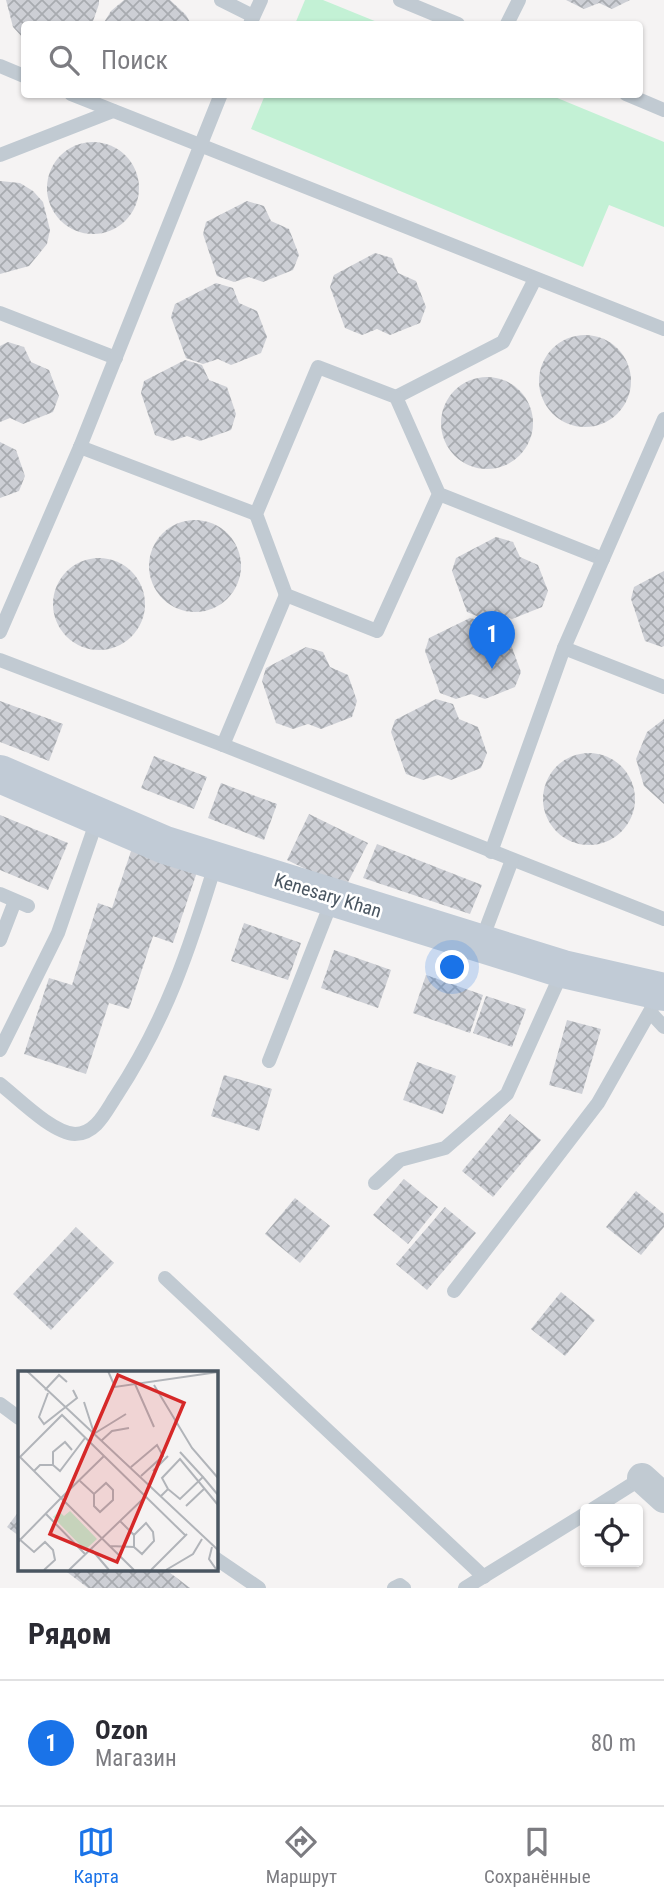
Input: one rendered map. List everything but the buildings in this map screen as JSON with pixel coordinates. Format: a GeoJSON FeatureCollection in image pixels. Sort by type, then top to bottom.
{"type":"FeatureCollection","features":[{"type":"Feature","properties":{"kind":"street","name":"Kenesary Khan"},"geometry":{"type":"LineString","coordinates":[[0,774],[166,845],[563,969],[660,1006]]}},
{"type":"Feature","properties":{"kind":"street"},"geometry":{"type":"LineString","coordinates":[[642,1478],[664,1498]]}},
{"type":"Feature","properties":{"kind":"lane"},"geometry":{"type":"LineString","coordinates":[[221,0],[251,20],[261,0]]}},
{"type":"Feature","properties":{"kind":"lane"},"geometry":{"type":"LineString","coordinates":[[400,0],[451,21]]}},
{"type":"Feature","properties":{"kind":"lane"},"geometry":{"type":"LineString","coordinates":[[508,21],[519,0]]}},
{"type":"Feature","properties":{"kind":"lane"},"geometry":{"type":"LineString","coordinates":[[0,66],[21,75]]}},
{"type":"Feature","properties":{"kind":"lane"},"geometry":{"type":"LineString","coordinates":[[81,98],[664,329]]}},
{"type":"Feature","properties":{"kind":"lane"},"geometry":{"type":"LineString","coordinates":[[0,632],[80,447],[219,98]]}},
{"type":"Feature","properties":{"kind":"lane"},"geometry":{"type":"LineString","coordinates":[[636,98],[664,110]]}},
{"type":"Feature","properties":{"kind":"lane"},"geometry":{"type":"LineString","coordinates":[[0,155],[113,111]]}},
{"type":"Feature","properties":{"kind":"lane"},"geometry":{"type":"LineString","coordinates":[[396,397],[503,342],[535,279]]}},
{"type":"Feature","properties":{"kind":"lane"},"geometry":{"type":"LineString","coordinates":[[0,313],[116,358]]}},
{"type":"Feature","properties":{"kind":"lane"},"geometry":{"type":"LineString","coordinates":[[223,745],[286,595],[256,514],[318,367],[396,397],[439,494],[603,559]]}},
{"type":"Feature","properties":{"kind":"lane"},"geometry":{"type":"LineString","coordinates":[[491,852],[564,648],[664,419]]}},
{"type":"Feature","properties":{"kind":"lane"},"geometry":{"type":"LineString","coordinates":[[80,447],[256,514]]}},
{"type":"Feature","properties":{"kind":"lane"},"geometry":{"type":"LineString","coordinates":[[286,595],[377,631],[439,494]]}},
{"type":"Feature","properties":{"kind":"lane"},"geometry":{"type":"LineString","coordinates":[[564,648],[664,687]]}},
{"type":"Feature","properties":{"kind":"lane"},"geometry":{"type":"LineString","coordinates":[[0,660],[664,919]]}},
{"type":"Feature","properties":{"kind":"lane"},"geometry":{"type":"LineString","coordinates":[[0,1050],[58,933],[98,816]]}},
{"type":"Feature","properties":{"kind":"lane"},"geometry":{"type":"LineString","coordinates":[[0,1084],[42,1118],[73,1134],[86,1132],[98,1124],[146,1052],[191,944],[216,860]]}},
{"type":"Feature","properties":{"kind":"lane"},"geometry":{"type":"LineString","coordinates":[[481,943],[512,860]]}},
{"type":"Feature","properties":{"kind":"lane"},"geometry":{"type":"LineString","coordinates":[[0,894],[22,903],[0,940]]}},
{"type":"Feature","properties":{"kind":"lane"},"geometry":{"type":"LineString","coordinates":[[269,1061],[334,897]]}},
{"type":"Feature","properties":{"kind":"lane"},"geometry":{"type":"LineString","coordinates":[[375,1183],[400,1160],[445,1148],[507,1094],[563,969]]}},
{"type":"Feature","properties":{"kind":"lane"},"geometry":{"type":"LineString","coordinates":[[454,1291],[598,1104],[660,1006]]}},
{"type":"Feature","properties":{"kind":"lane"},"geometry":{"type":"LineString","coordinates":[[165,1278],[484,1577]]}},
{"type":"Feature","properties":{"kind":"lane"},"geometry":{"type":"LineString","coordinates":[[0,1404],[18,1417]]}},
{"type":"Feature","properties":{"kind":"lane"},"geometry":{"type":"LineString","coordinates":[[601,1504],[642,1478]]}},
{"type":"Feature","properties":{"kind":"lane"},"geometry":{"type":"LineString","coordinates":[[465,1588],[580,1517]]}},
{"type":"Feature","properties":{"kind":"lane"},"geometry":{"type":"LineString","coordinates":[[217,1559],[259,1588]]}},
{"type":"Feature","properties":{"kind":"lane"},"geometry":{"type":"LineString","coordinates":[[394,1588],[400,1585],[404,1588]]}},
{"type":"Feature","properties":{"kind":"green space"},"geometry":{"type":"Polygon","coordinates":[[[305,0],[323,0],[375,21],[296,21],[305,0]]]}},
{"type":"Feature","properties":{"kind":"green space"},"geometry":{"type":"Polygon","coordinates":[[[264,98],[557,98],[664,142],[664,227],[609,205],[583,267],[251,129],[264,98]]]}},
{"type":"Feature","properties":{"kind":"place","name":"Ozon"},"geometry":{"type":"Point","coordinates":[492,669]}}]}
